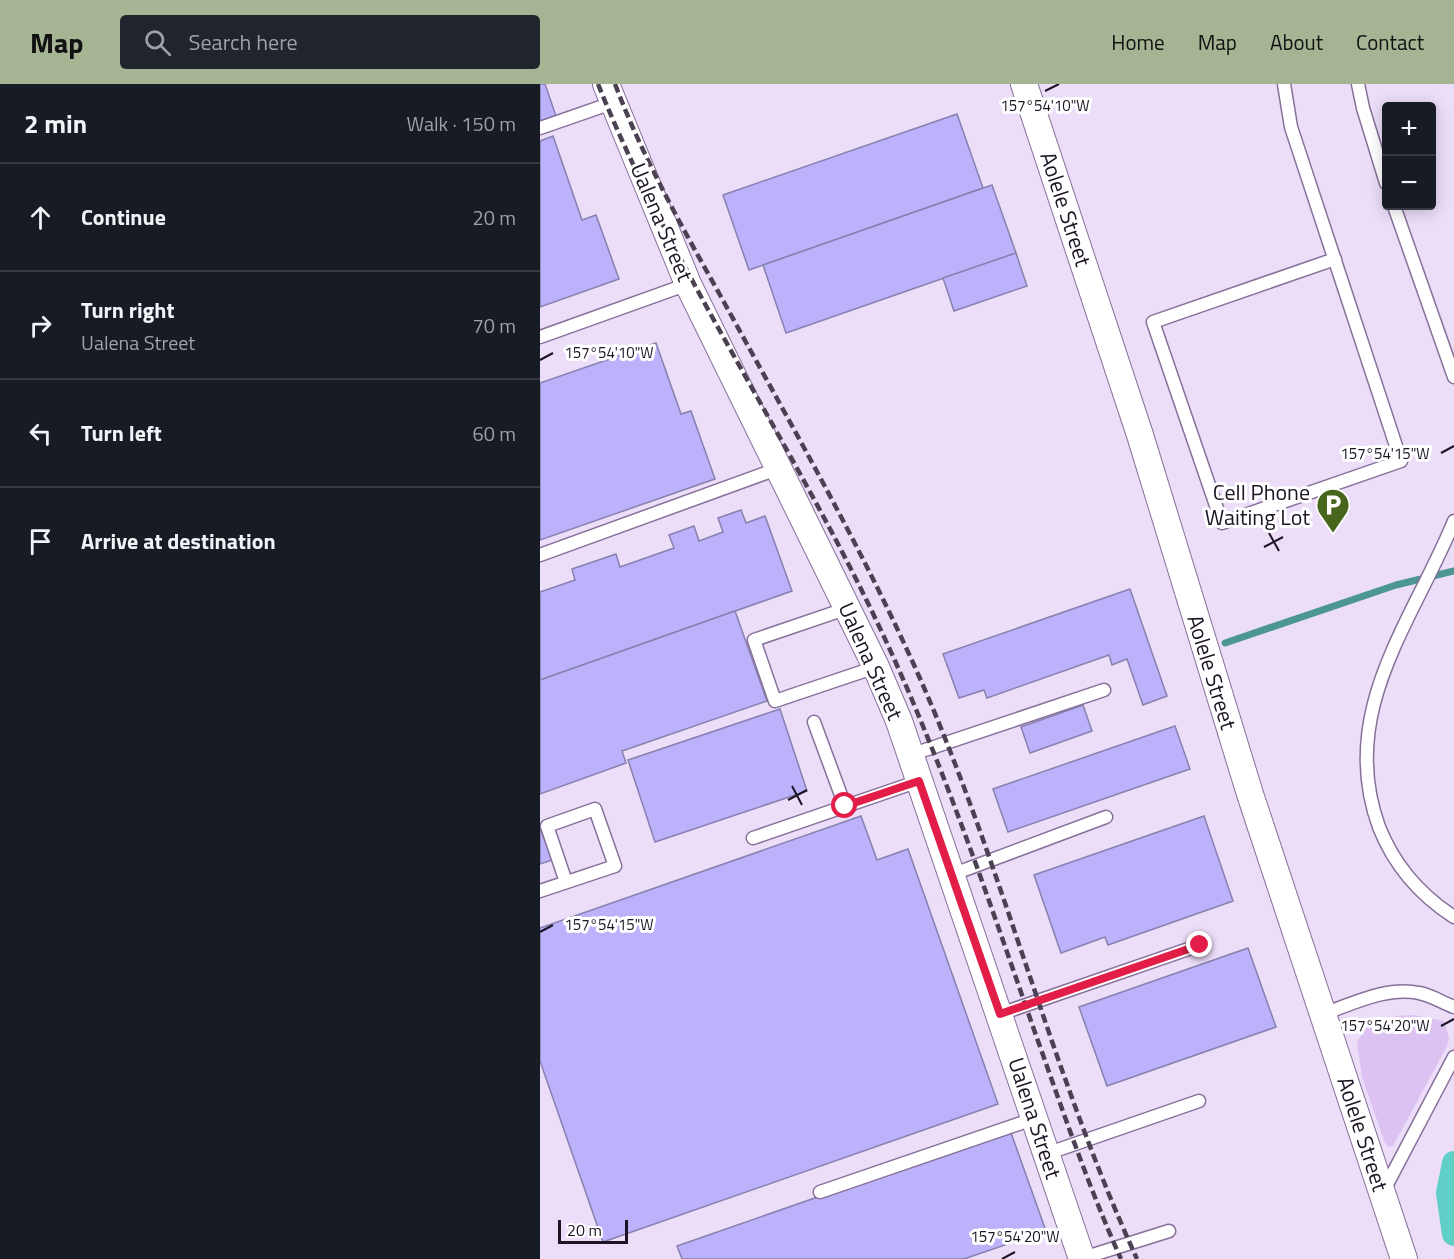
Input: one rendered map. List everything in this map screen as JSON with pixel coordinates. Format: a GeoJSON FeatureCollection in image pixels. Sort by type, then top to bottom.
{"type":"FeatureCollection","features":[{"type":"Feature","properties":{"kind":"street","name":"Aolele Street"},"geometry":{"type":"LineString","coordinates":[[1024,84],[1140,435],[1254,805],[1404,1259]]}},
{"type":"Feature","properties":{"kind":"street","name":"Ualena Street"},"geometry":{"type":"LineString","coordinates":[[609,93],[688,284],[876,667],[910,755],[1000,1014],[1081,1259]]}},
{"type":"Feature","properties":{"kind":"lane"},"geometry":{"type":"LineString","coordinates":[[1284,84],[1291,127],[1335,259],[1401,461],[1222,522],[1153,322],[1335,259]]}},
{"type":"Feature","properties":{"kind":"lane"},"geometry":{"type":"LineString","coordinates":[[1358,84],[1382,170]]}},
{"type":"Feature","properties":{"kind":"lane"},"geometry":{"type":"LineString","coordinates":[[540,128],[609,93]]}},
{"type":"Feature","properties":{"kind":"lane"},"geometry":{"type":"LineString","coordinates":[[1396,210],[1454,377]]}},
{"type":"Feature","properties":{"kind":"lane"},"geometry":{"type":"LineString","coordinates":[[540,337],[688,284]]}},
{"type":"Feature","properties":{"kind":"lane"},"geometry":{"type":"LineString","coordinates":[[540,555],[777,469]]}},
{"type":"Feature","properties":{"kind":"lane"},"geometry":{"type":"LineString","coordinates":[[1452,526],[1375,696],[1366,737],[1366,773],[1373,810],[1393,854],[1422,893],[1454,917]]}},
{"type":"Feature","properties":{"kind":"lane"},"geometry":{"type":"LineString","coordinates":[[848,608],[754,640],[775,701],[876,667]]}},
{"type":"Feature","properties":{"kind":"lane"},"geometry":{"type":"LineString","coordinates":[[910,755],[1104,690]]}},
{"type":"Feature","properties":{"kind":"lane"},"geometry":{"type":"LineString","coordinates":[[814,722],[845,806]]}},
{"type":"Feature","properties":{"kind":"lane"},"geometry":{"type":"LineString","coordinates":[[753,838],[919,781]]}},
{"type":"Feature","properties":{"kind":"lane"},"geometry":{"type":"LineString","coordinates":[[540,891],[615,866],[595,809],[547,826],[566,882]]}},
{"type":"Feature","properties":{"kind":"lane"},"geometry":{"type":"LineString","coordinates":[[951,875],[1106,818]]}},
{"type":"Feature","properties":{"kind":"lane"},"geometry":{"type":"LineString","coordinates":[[1000,1014],[1200,945]]}},
{"type":"Feature","properties":{"kind":"lane"},"geometry":{"type":"LineString","coordinates":[[1323,1014],[1382,994],[1402,991],[1420,993],[1454,1007]]}},
{"type":"Feature","properties":{"kind":"lane"},"geometry":{"type":"LineString","coordinates":[[1382,1193],[1454,1057]]}},
{"type":"Feature","properties":{"kind":"lane"},"geometry":{"type":"LineString","coordinates":[[1046,1154],[1199,1101]]}},
{"type":"Feature","properties":{"kind":"lane"},"geometry":{"type":"LineString","coordinates":[[819,1192],[1036,1118]]}},
{"type":"Feature","properties":{"kind":"lane"},"geometry":{"type":"LineString","coordinates":[[1081,1259],[1169,1231]]}},
{"type":"Feature","properties":{"kind":"shaded area"},"geometry":{"type":"Polygon","coordinates":[[[1413,1015],[1444,1021],[1449,1038],[1447,1046],[1393,1146],[1389,1147],[1385,1143],[1362,1077],[1357,1042],[1370,1023],[1397,1016],[1413,1015]]]}},
{"type":"Feature","properties":{"kind":"building"},"geometry":{"type":"Polygon","coordinates":[[[540,84],[545,84],[556,116],[540,121],[540,84]]]}},
{"type":"Feature","properties":{"kind":"building"},"geometry":{"type":"Polygon","coordinates":[[[957,114],[983,188],[749,270],[723,195],[957,114]]]}},
{"type":"Feature","properties":{"kind":"building"},"geometry":{"type":"Polygon","coordinates":[[[553,136],[582,220],[596,215],[619,279],[540,307],[540,141],[553,136]]]}},
{"type":"Feature","properties":{"kind":"building"},"geometry":{"type":"Polygon","coordinates":[[[992,185],[1016,253],[786,333],[763,265],[992,185]]]}},
{"type":"Feature","properties":{"kind":"building"},"geometry":{"type":"Polygon","coordinates":[[[1016,253],[1027,286],[954,311],[943,278],[1016,253]]]}},
{"type":"Feature","properties":{"kind":"building"},"geometry":{"type":"Polygon","coordinates":[[[656,343],[681,414],[691,411],[715,479],[540,540],[540,383],[656,343]]]}},
{"type":"Feature","properties":{"kind":"building"},"geometry":{"type":"Polygon","coordinates":[[[741,510],[746,523],[765,516],[792,591],[540,680],[540,592],[575,580],[572,569],[616,554],[620,567],[674,548],[669,535],[694,526],[699,541],[723,532],[718,518],[741,510]]]}},
{"type":"Feature","properties":{"kind":"building"},"geometry":{"type":"Polygon","coordinates":[[[1130,589],[1167,696],[1143,705],[1127,659],[1112,665],[1109,655],[987,698],[984,690],[959,698],[943,654],[1130,589]]]}},
{"type":"Feature","properties":{"kind":"building"},"geometry":{"type":"Polygon","coordinates":[[[735,611],[767,701],[622,751],[626,763],[540,794],[540,680],[735,611]]]}},
{"type":"Feature","properties":{"kind":"building"},"geometry":{"type":"Polygon","coordinates":[[[1083,705],[1092,731],[1030,753],[1021,727],[1083,705]]]}},
{"type":"Feature","properties":{"kind":"building"},"geometry":{"type":"Polygon","coordinates":[[[780,709],[807,791],[655,842],[628,760],[780,709]]]}},
{"type":"Feature","properties":{"kind":"building"},"geometry":{"type":"Polygon","coordinates":[[[1175,726],[1190,769],[1008,832],[993,789],[1175,726]]]}},
{"type":"Feature","properties":{"kind":"building"},"geometry":{"type":"Polygon","coordinates":[[[861,816],[877,860],[908,849],[998,1104],[603,1242],[540,1061],[540,928],[861,816]]]}},
{"type":"Feature","properties":{"kind":"building"},"geometry":{"type":"Polygon","coordinates":[[[1204,816],[1233,901],[1108,945],[1105,937],[1061,953],[1034,875],[1204,816]]]}},
{"type":"Feature","properties":{"kind":"building"},"geometry":{"type":"Polygon","coordinates":[[[540,827],[552,860],[540,864],[540,827]]]}},
{"type":"Feature","properties":{"kind":"building"},"geometry":{"type":"Polygon","coordinates":[[[1248,948],[1276,1027],[1107,1086],[1079,1007],[1248,948]]]}},
{"type":"Feature","properties":{"kind":"building"},"geometry":{"type":"Polygon","coordinates":[[[1010,1130],[1046,1231],[964,1259],[682,1259],[677,1246],[1010,1130]]]}},
{"type":"Feature","properties":{"kind":"waterway"},"geometry":{"type":"LineString","coordinates":[[1225,643],[1396,585],[1454,571]]}},
{"type":"Feature","properties":{"kind":"waterway"},"geometry":{"type":"LineString","coordinates":[[1454,1163],[1448,1193],[1454,1234]]}},
{"type":"Feature","properties":{"kind":"railway"},"geometry":{"type":"LineString","coordinates":[[598,84],[661,222],[809,489],[878,624],[901,675],[964,831],[1077,1151],[1121,1259]]}},
{"type":"Feature","properties":{"kind":"railway"},"geometry":{"type":"LineString","coordinates":[[615,84],[626,113],[666,196],[847,528],[914,665],[973,812],[1077,1112],[1137,1259]]}},
{"type":"Feature","properties":{"kind":"place","name":"Cell Phone Waiting Lot"},"geometry":{"type":"Point","coordinates":[1333,534]}},
{"type":"Feature","properties":{"kind":"route"},"geometry":{"type":"LineString","coordinates":[[845,806],[919,781],[1000,1014],[1200,945]]}}]}
